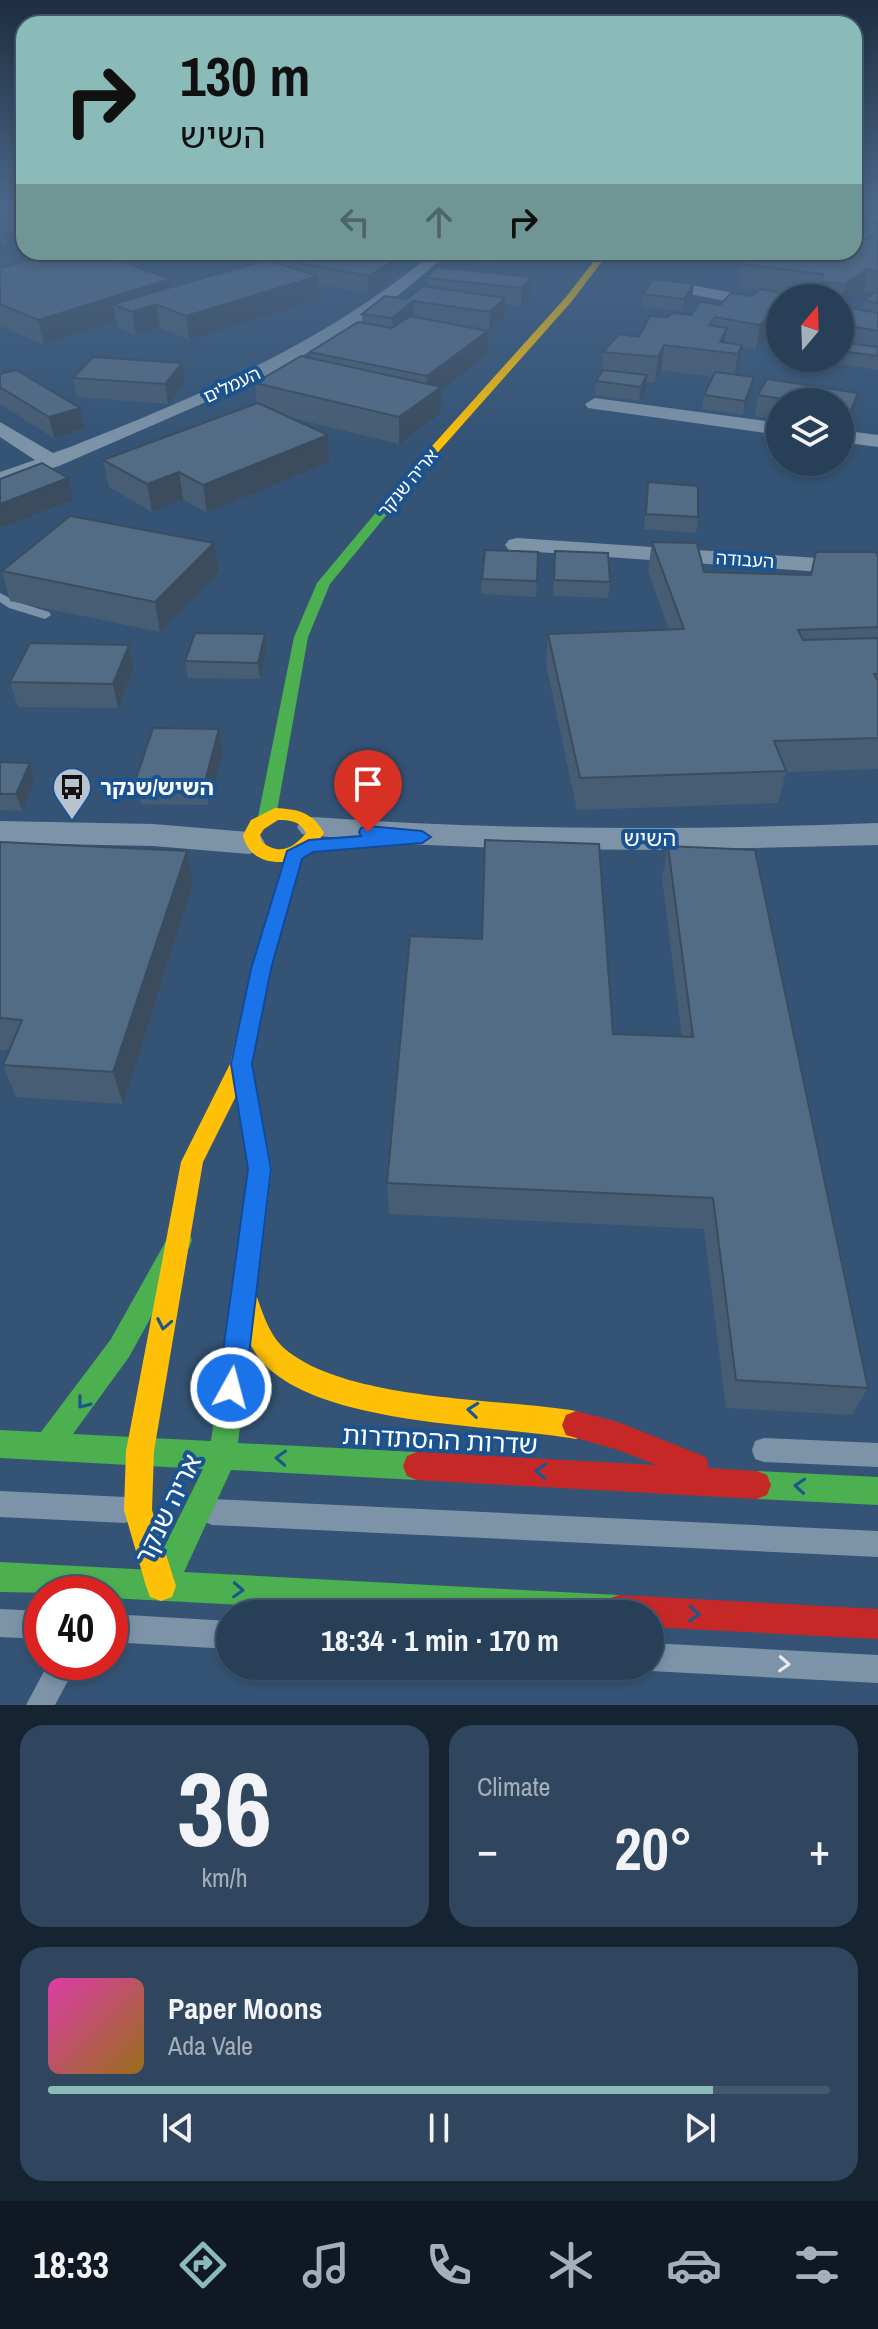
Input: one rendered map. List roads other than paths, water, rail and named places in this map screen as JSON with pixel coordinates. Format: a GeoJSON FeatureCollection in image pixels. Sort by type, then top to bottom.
{"type":"FeatureCollection","features":[{"type":"Feature","properties":{"kind":"main road","name":"אריה שנקר"},"geometry":{"type":"LineString","coordinates":[[261,969],[261,849],[301,637],[324,583],[427,459],[579,286]]}},
{"type":"Feature","properties":{"kind":"main road","name":"אריה שנקר"},"geometry":{"type":"LineString","coordinates":[[161,1586],[138,1510],[140,1451],[192,1162],[241,1064],[261,969],[303,836],[279,749]]}},
{"type":"Feature","properties":{"kind":"main road"},"geometry":{"type":"LineString","coordinates":[[261,849],[303,836]]}},
{"type":"Feature","properties":{"kind":"main road"},"geometry":{"type":"LineString","coordinates":[[261,849],[303,836]]}},
{"type":"Feature","properties":{"kind":"main road","name":"אריה שנקר"},"geometry":{"type":"LineString","coordinates":[[161,1586],[199,1512],[223,1455],[260,1169],[241,1064]]}},
{"type":"Feature","properties":{"kind":"main road"},"geometry":{"type":"LineString","coordinates":[[47,1447],[85,1403],[113,1362],[180,1240]]}},
{"type":"Feature","properties":{"kind":"main road"},"geometry":{"type":"LineString","coordinates":[[243,1292],[265,1347],[281,1364],[308,1380],[345,1392],[574,1423],[736,1481]]}},
{"type":"Feature","properties":{"kind":"main road","name":"שדרות ההסתדרות"},"geometry":{"type":"LineString","coordinates":[[0,1444],[878,1491]]}},
{"type":"Feature","properties":{"kind":"main road"},"geometry":{"type":"LineString","coordinates":[[0,1577],[878,1624]]}},
{"type":"Feature","properties":{"kind":"street","name":"העמלים"},"geometry":{"type":"LineString","coordinates":[[0,479],[52,462],[235,386],[319,341],[403,286]]}},
{"type":"Feature","properties":{"kind":"street"},"geometry":{"type":"LineString","coordinates":[[669,286],[766,304]]}},
{"type":"Feature","properties":{"kind":"street"},"geometry":{"type":"LineString","coordinates":[[595,404],[766,427]]}},
{"type":"Feature","properties":{"kind":"street"},"geometry":{"type":"LineString","coordinates":[[0,428],[52,462]]}},
{"type":"Feature","properties":{"kind":"street"},"geometry":{"type":"LineString","coordinates":[[854,437],[878,440],[878,448]]}},
{"type":"Feature","properties":{"kind":"street","name":"העבודה"},"geometry":{"type":"LineString","coordinates":[[517,545],[878,569]]}},
{"type":"Feature","properties":{"kind":"street"},"geometry":{"type":"LineString","coordinates":[[0,832],[153,835],[261,849]]}},
{"type":"Feature","properties":{"kind":"street","name":"השיש"},"geometry":{"type":"LineString","coordinates":[[303,836],[765,839],[878,834]]}},
{"type":"Feature","properties":{"kind":"lane"},"geometry":{"type":"LineString","coordinates":[[0,597],[13,605],[45,615]]}},
{"type":"Feature","properties":{"kind":"lane"},"geometry":{"type":"LineString","coordinates":[[192,1162],[204,1156],[226,1156],[247,1159],[260,1169]]}},
{"type":"Feature","properties":{"kind":"lane"},"geometry":{"type":"LineString","coordinates":[[0,1427],[47,1447]]}},
{"type":"Feature","properties":{"kind":"lane"},"geometry":{"type":"LineString","coordinates":[[642,1446],[705,1448]]}},
{"type":"Feature","properties":{"kind":"lane"},"geometry":{"type":"LineString","coordinates":[[736,1449],[878,1455]]}},
{"type":"Feature","properties":{"kind":"lane"},"geometry":{"type":"LineString","coordinates":[[0,1504],[878,1544]]}},
{"type":"Feature","properties":{"kind":"lane"},"geometry":{"type":"LineString","coordinates":[[0,1623],[24,1624]]}},
{"type":"Feature","properties":{"kind":"lane"},"geometry":{"type":"LineString","coordinates":[[128,1629],[216,1634]]}},
{"type":"Feature","properties":{"kind":"lane"},"geometry":{"type":"LineString","coordinates":[[664,1658],[878,1669]]}},
{"type":"Feature","properties":{"kind":"lane"},"geometry":{"type":"LineString","coordinates":[[40,1705],[54,1680]]}},
{"type":"Feature","properties":{"kind":"place","name":"השיש/שנקר"},"geometry":{"type":"Point","coordinates":[72,821]}}]}
